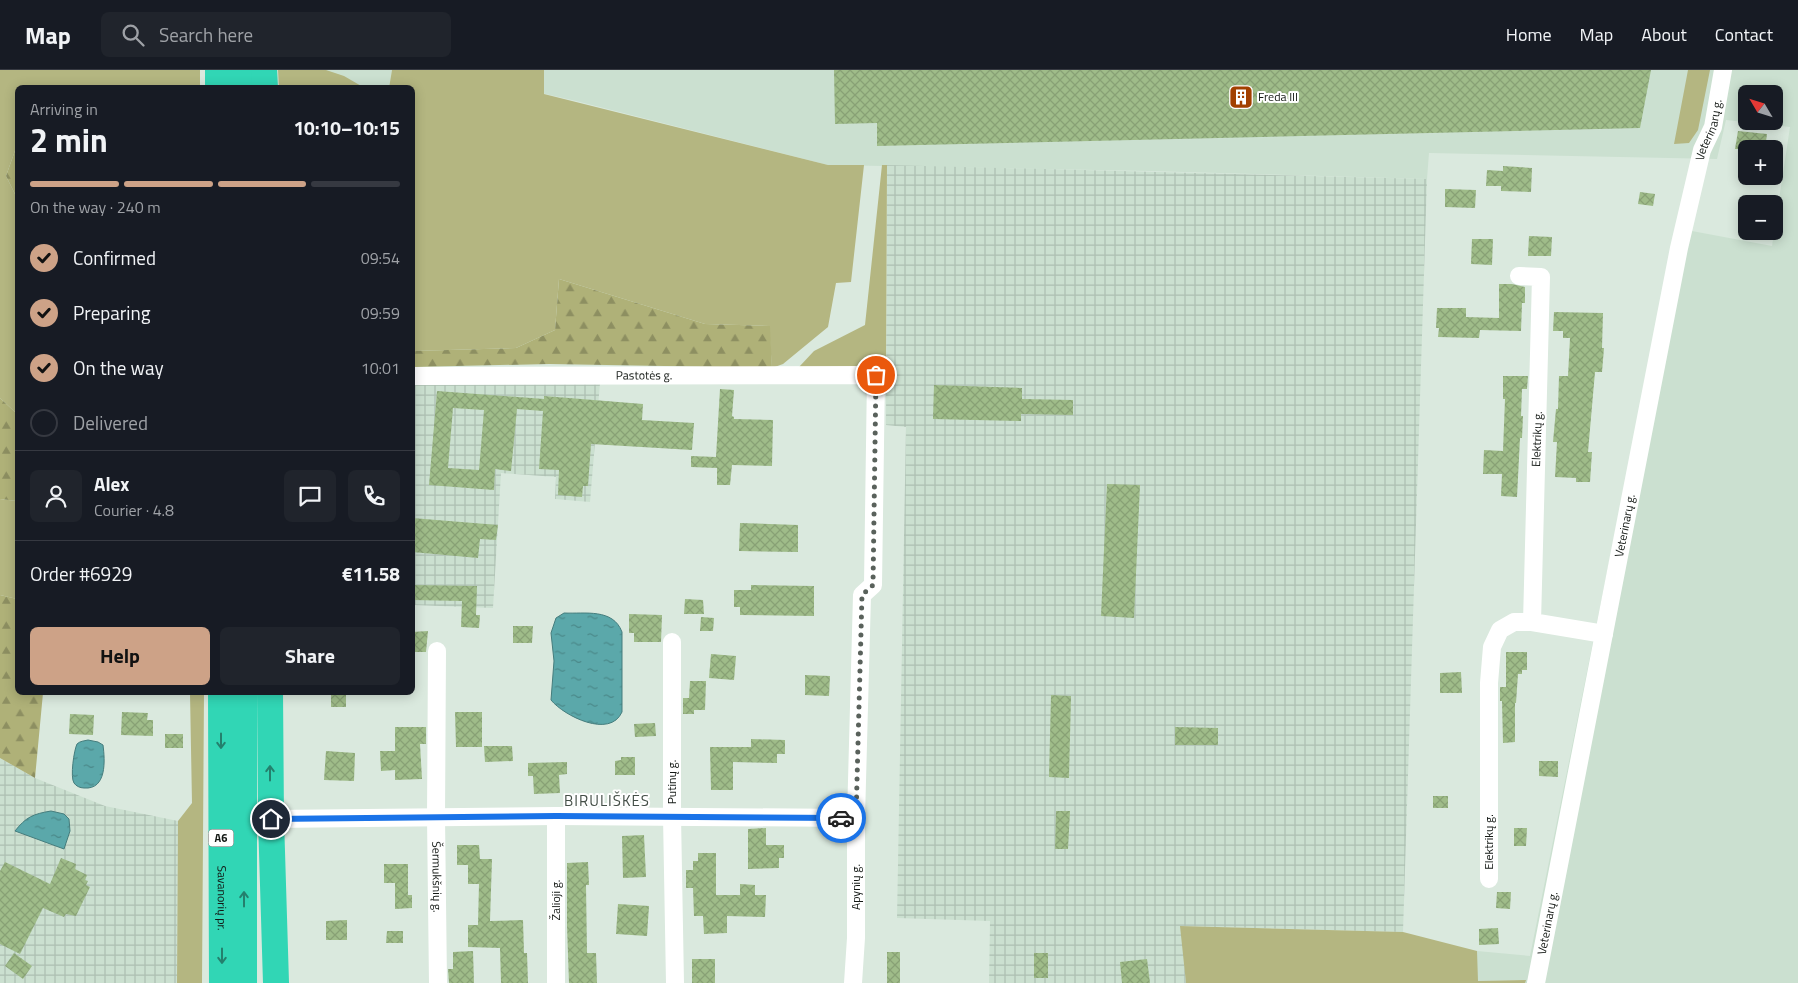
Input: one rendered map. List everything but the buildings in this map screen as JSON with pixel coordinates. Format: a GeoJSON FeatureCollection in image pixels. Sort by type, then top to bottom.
{"type":"FeatureCollection","features":[{"type":"Feature","properties":{"kind":"highway"},"geometry":{"type":"LineString","coordinates":[[218,70],[218,85]]}},
{"type":"Feature","properties":{"kind":"highway"},"geometry":{"type":"LineString","coordinates":[[243,70],[243,85]]}},
{"type":"Feature","properties":{"kind":"highway"},"geometry":{"type":"LineString","coordinates":[[264,70],[265,85]]}},
{"type":"Feature","properties":{"kind":"highway","name":"Savanorių pr."},"geometry":{"type":"LineString","coordinates":[[221,695],[222,983]]}},
{"type":"Feature","properties":{"kind":"highway","name":"Savanorių pr."},"geometry":{"type":"LineString","coordinates":[[244,695],[244,983]]}},
{"type":"Feature","properties":{"kind":"highway"},"geometry":{"type":"LineString","coordinates":[[270,695],[271,819],[276,983]]}},
{"type":"Feature","properties":{"kind":"street","name":"Veterinarų g."},"geometry":{"type":"LineString","coordinates":[[1536,983],[1680,248],[1702,150],[1712,127],[1723,70]]}},
{"type":"Feature","properties":{"kind":"street","name":"Elektrikų g."},"geometry":{"type":"LineString","coordinates":[[1519,276],[1541,277],[1532,622]]}},
{"type":"Feature","properties":{"kind":"street","name":"Pastotės g."},"geometry":{"type":"LineString","coordinates":[[415,376],[876,375]]}},
{"type":"Feature","properties":{"kind":"street","name":"Apynių g."},"geometry":{"type":"LineString","coordinates":[[853,983],[856,938],[856,818],[862,595],[873,585],[876,375]]}},
{"type":"Feature","properties":{"kind":"street","name":"Elektrikų g."},"geometry":{"type":"LineString","coordinates":[[1488,879],[1489,683],[1492,647],[1500,630],[1514,622],[1532,622],[1604,634]]}},
{"type":"Feature","properties":{"kind":"street","name":"Putinų g."},"geometry":{"type":"LineString","coordinates":[[672,642],[672,816],[675,983]]}},
{"type":"Feature","properties":{"kind":"street","name":"Šermukšnių g."},"geometry":{"type":"LineString","coordinates":[[437,651],[438,983]]}},
{"type":"Feature","properties":{"kind":"street"},"geometry":{"type":"LineString","coordinates":[[271,819],[556,816],[856,818]]}},
{"type":"Feature","properties":{"kind":"street","name":"Žalioji g."},"geometry":{"type":"LineString","coordinates":[[556,816],[556,983]]}},
{"type":"Feature","properties":{"kind":"shaded area"},"geometry":{"type":"Polygon","coordinates":[[[269,70],[392,70],[390,85],[270,85],[269,70]]]}},
{"type":"Feature","properties":{"kind":"shaded area"},"geometry":{"type":"Polygon","coordinates":[[[439,70],[1798,70],[1798,983],[1525,983],[1525,980],[1477,981],[1477,951],[1530,956],[1676,228],[1772,246],[1773,240],[1783,240],[1783,195],[1780,195],[1781,185],[1783,185],[1790,127],[1783,126],[1783,85],[1738,85],[1738,121],[1726,120],[1717,159],[1429,153],[1427,179],[1149,171],[828,165],[576,101],[439,70]]]}},
{"type":"Feature","properties":{"kind":"shaded area"},"geometry":{"type":"Polygon","coordinates":[[[887,165],[1427,179],[1403,932],[1181,926],[1186,983],[989,983],[990,921],[897,918],[906,427],[886,425],[887,165]]]}},
{"type":"Feature","properties":{"kind":"shaded area"},"geometry":{"type":"Polygon","coordinates":[[[600,383],[590,502],[555,499],[556,477],[501,473],[493,608],[415,605],[415,385],[600,383]]]}},
{"type":"Feature","properties":{"kind":"shaded area"},"geometry":{"type":"Polygon","coordinates":[[[0,758],[35,778],[105,806],[178,821],[177,983],[0,983],[0,758]]]}},
{"type":"Feature","properties":{"kind":"green space"},"geometry":{"type":"Polygon","coordinates":[[[0,70],[200,70],[200,85],[15,85],[15,151],[6,176],[15,194],[15,412],[0,398],[0,70]]]}},
{"type":"Feature","properties":{"kind":"green space"},"geometry":{"type":"Polygon","coordinates":[[[278,70],[326,70],[344,76],[360,85],[279,85],[278,70]]]}},
{"type":"Feature","properties":{"kind":"green space"},"geometry":{"type":"Polygon","coordinates":[[[392,70],[544,70],[544,94],[828,165],[864,165],[851,282],[836,283],[828,327],[783,364],[772,368],[769,326],[705,324],[559,279],[555,330],[516,348],[415,351],[415,85],[390,85],[392,70]]]}},
{"type":"Feature","properties":{"kind":"green space"},"geometry":{"type":"Polygon","coordinates":[[[1688,70],[1710,70],[1698,130],[1689,143],[1674,144],[1688,70]]]}},
{"type":"Feature","properties":{"kind":"green space"},"geometry":{"type":"Polygon","coordinates":[[[15,151],[15,194],[6,176],[15,151]]]}},
{"type":"Feature","properties":{"kind":"green space"},"geometry":{"type":"Polygon","coordinates":[[[882,165],[887,165],[886,367],[799,367],[814,351],[865,325],[882,165]]]}},
{"type":"Feature","properties":{"kind":"green space"},"geometry":{"type":"Polygon","coordinates":[[[559,279],[705,324],[770,326],[772,368],[549,364],[415,367],[415,351],[516,348],[555,330],[559,279]]]}},
{"type":"Feature","properties":{"kind":"green space"},"geometry":{"type":"Polygon","coordinates":[[[0,398],[15,412],[15,501],[0,499],[0,398]]]}},
{"type":"Feature","properties":{"kind":"green space"},"geometry":{"type":"Polygon","coordinates":[[[0,499],[15,501],[15,599],[0,595],[0,499]]]}},
{"type":"Feature","properties":{"kind":"green space"},"geometry":{"type":"Polygon","coordinates":[[[0,595],[15,599],[15,695],[43,695],[35,778],[0,758],[0,595]]]}},
{"type":"Feature","properties":{"kind":"green space"},"geometry":{"type":"Polygon","coordinates":[[[190,695],[204,695],[202,983],[177,983],[178,821],[192,803],[190,695]]]}},
{"type":"Feature","properties":{"kind":"green space"},"geometry":{"type":"Polygon","coordinates":[[[1180,926],[1403,932],[1477,951],[1478,981],[1526,980],[1525,983],[1186,983],[1180,926]]]}},
{"type":"Feature","properties":{"kind":"water"},"geometry":{"type":"Polygon","coordinates":[[[564,613],[589,613],[605,616],[618,624],[622,632],[622,712],[616,720],[608,724],[587,722],[576,718],[551,700],[554,661],[551,633],[556,618],[564,613]]]}},
{"type":"Feature","properties":{"kind":"water"},"geometry":{"type":"Polygon","coordinates":[[[88,740],[103,745],[104,766],[101,779],[97,784],[92,787],[83,788],[74,783],[72,775],[73,764],[77,744],[88,740]]]}},
{"type":"Feature","properties":{"kind":"water"},"geometry":{"type":"Polygon","coordinates":[[[51,811],[64,814],[69,819],[70,831],[64,849],[15,831],[30,817],[51,811]]]}},
{"type":"Feature","properties":{"kind":"way so far"},"geometry":{"type":"LineString","coordinates":[[841,818],[856,818],[862,595],[873,585],[876,375]]}},
{"type":"Feature","properties":{"kind":"place","name":"Freda III"},"geometry":{"type":"Point","coordinates":[1241,97]}},
{"type":"Feature","properties":{"kind":"district","name":"BIRULIŠKĖS"},"geometry":{"type":"Point","coordinates":[607,801]}},
{"type":"Feature","properties":{"kind":"route"},"geometry":{"type":"LineString","coordinates":[[271,819],[556,816],[841,818]]}}]}
